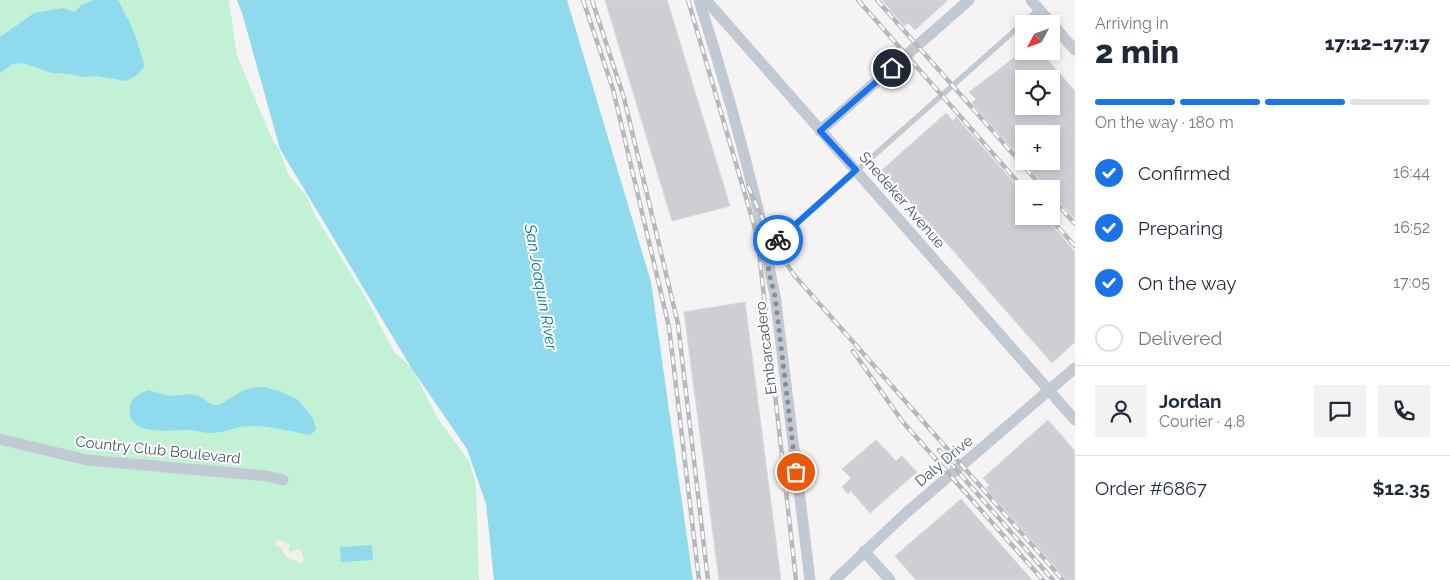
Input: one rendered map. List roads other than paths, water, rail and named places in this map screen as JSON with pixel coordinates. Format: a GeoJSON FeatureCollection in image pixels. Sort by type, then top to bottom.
{"type":"FeatureCollection","features":[{"type":"Feature","properties":{"kind":"street","name":"Embarcadero"},"geometry":{"type":"LineString","coordinates":[[699,0],[752,184],[766,247],[769,273],[775,296],[810,580]]}},
{"type":"Feature","properties":{"kind":"street","name":"Snedeker Avenue"},"geometry":{"type":"LineString","coordinates":[[706,0],[1075,420]]}},
{"type":"Feature","properties":{"kind":"street"},"geometry":{"type":"LineString","coordinates":[[820,131],[969,0]]}},
{"type":"Feature","properties":{"kind":"street"},"geometry":{"type":"LineString","coordinates":[[1035,4],[1075,50]]}},
{"type":"Feature","properties":{"kind":"street","name":"Daly Drive"},"geometry":{"type":"LineString","coordinates":[[835,580],[864,551],[1075,368]]}},
{"type":"Feature","properties":{"kind":"street","name":"Country Club Boulevard"},"geometry":{"type":"LineString","coordinates":[[0,439],[87,460],[267,476],[283,480]]}},
{"type":"Feature","properties":{"kind":"street"},"geometry":{"type":"LineString","coordinates":[[864,551],[890,580]]}},
{"type":"Feature","properties":{"kind":"lane"},"geometry":{"type":"LineString","coordinates":[[766,247],[774,244],[856,170],[1035,4]]}},
{"type":"Feature","properties":{"kind":"water"},"geometry":{"type":"Polygon","coordinates":[[[93,0],[118,0],[132,27],[143,59],[144,67],[137,75],[126,81],[97,76],[82,77],[52,73],[23,63],[12,64],[0,73],[0,37],[34,13],[63,8],[75,12],[81,5],[93,0]]]}},
{"type":"Feature","properties":{"kind":"water","name":"San Joaquin River"},"geometry":{"type":"Polygon","coordinates":[[[237,0],[567,0],[651,282],[693,580],[494,580],[486,504],[467,449],[412,369],[280,149],[237,0]]]}},
{"type":"Feature","properties":{"kind":"water"},"geometry":{"type":"Polygon","coordinates":[[[265,387],[282,392],[297,399],[313,418],[316,429],[313,433],[309,435],[252,426],[211,433],[191,430],[161,431],[142,427],[135,423],[131,417],[130,407],[132,401],[136,396],[148,390],[170,396],[190,394],[201,397],[213,405],[219,405],[244,390],[265,387]]]}},
{"type":"Feature","properties":{"kind":"water"},"geometry":{"type":"Polygon","coordinates":[[[372,545],[373,560],[341,562],[340,547],[372,545]]]}},
{"type":"Feature","properties":{"kind":"railway"},"geometry":{"type":"LineString","coordinates":[[583,0],[613,89],[669,327],[699,580]]}},
{"type":"Feature","properties":{"kind":"railway"},"geometry":{"type":"LineString","coordinates":[[592,0],[624,98],[678,324],[708,580]]}},
{"type":"Feature","properties":{"kind":"railway"},"geometry":{"type":"LineString","coordinates":[[688,0],[754,225],[759,252],[796,580]]}},
{"type":"Feature","properties":{"kind":"railway"},"geometry":{"type":"LineString","coordinates":[[858,0],[1016,180]]}},
{"type":"Feature","properties":{"kind":"railway"},"geometry":{"type":"LineString","coordinates":[[877,0],[1036,180]]}},
{"type":"Feature","properties":{"kind":"railway"},"geometry":{"type":"LineString","coordinates":[[748,186],[774,244],[794,275],[1063,580]]}},
{"type":"Feature","properties":{"kind":"railway"},"geometry":{"type":"LineString","coordinates":[[1060,207],[1075,224]]}},
{"type":"Feature","properties":{"kind":"railway"},"geometry":{"type":"LineString","coordinates":[[1056,225],[1075,246]]}},
{"type":"Feature","properties":{"kind":"railway"},"geometry":{"type":"LineString","coordinates":[[853,351],[902,421],[1043,580]]}},
{"type":"Feature","properties":{"kind":"railway"},"geometry":{"type":"LineString","coordinates":[[939,450],[1053,580]]}}]}
